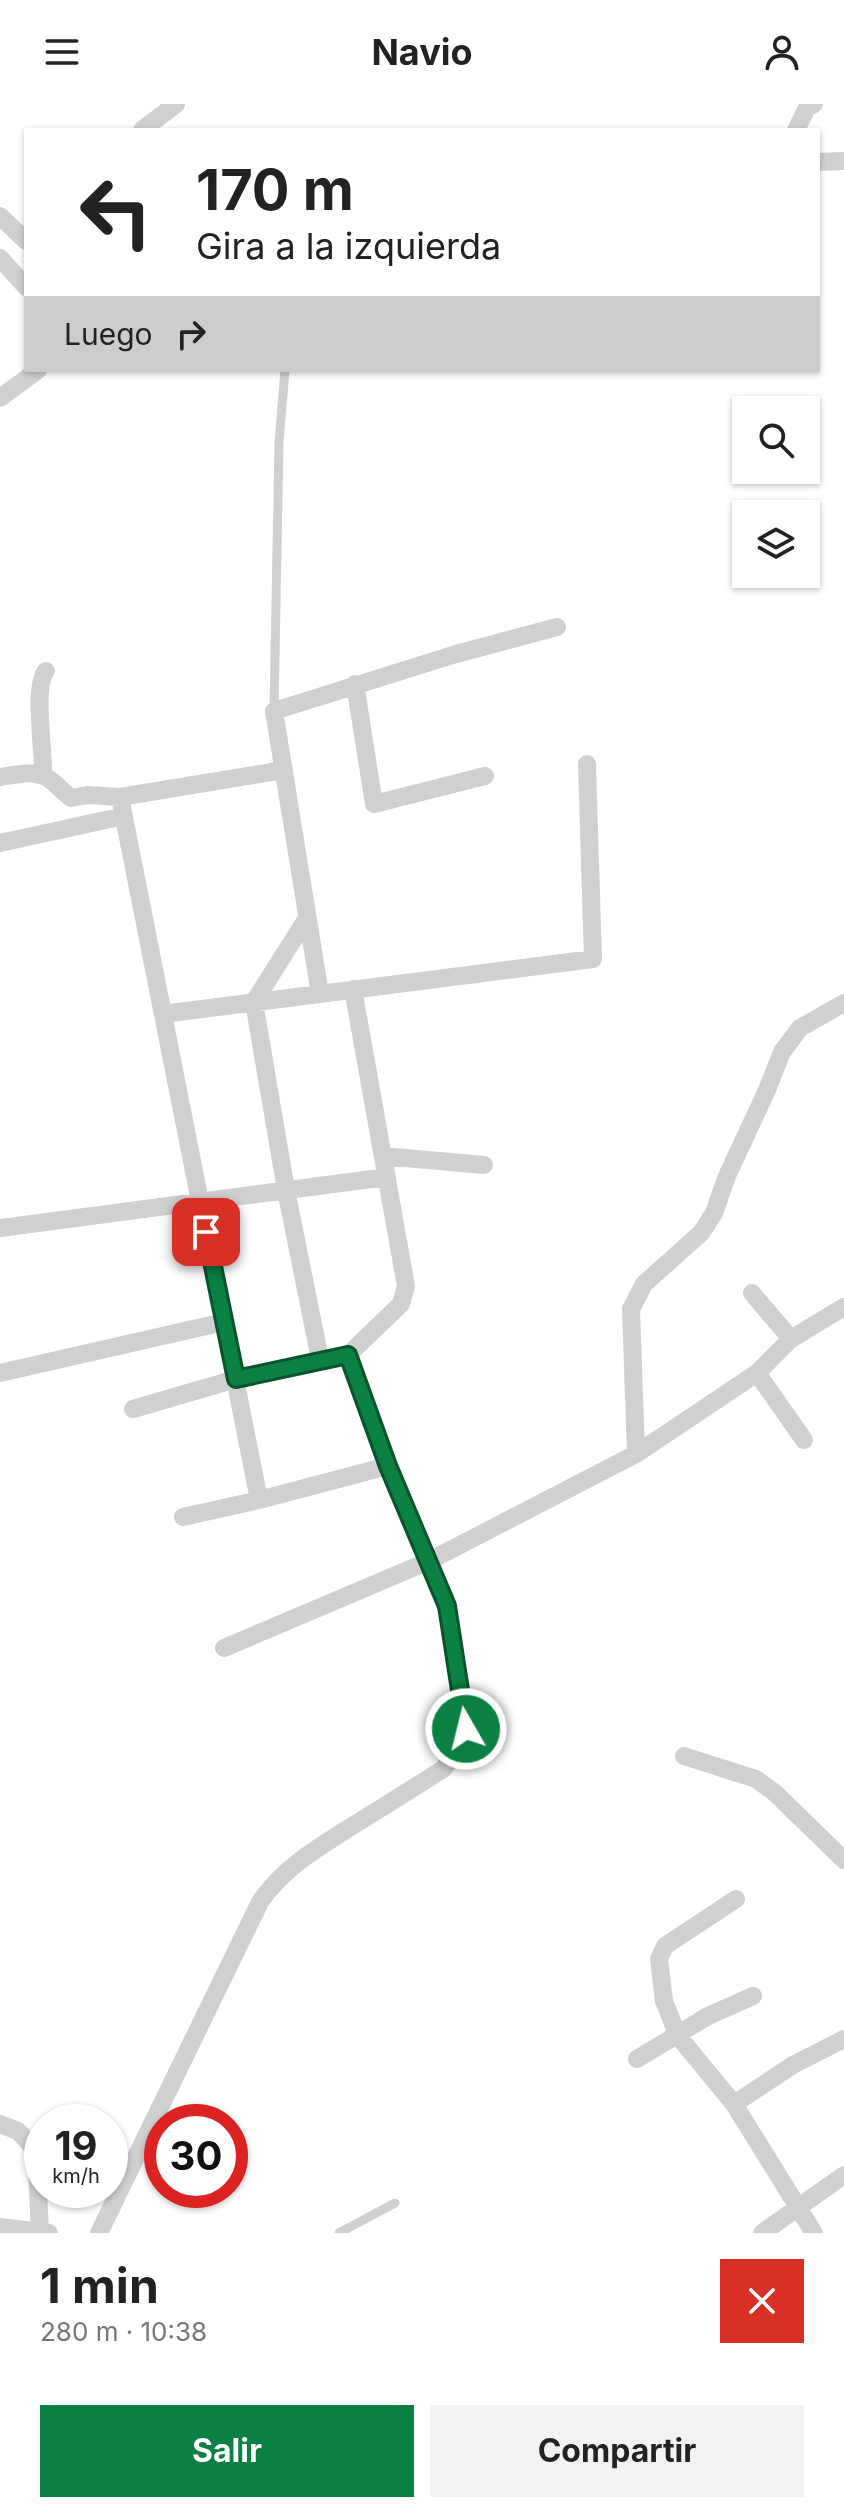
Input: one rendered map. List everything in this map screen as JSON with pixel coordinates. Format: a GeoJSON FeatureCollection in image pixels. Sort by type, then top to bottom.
{"type":"FeatureCollection","features":[{"type":"Feature","properties":{"kind":"street"},"geometry":{"type":"LineString","coordinates":[[145,128],[176,104]]}},
{"type":"Feature","properties":{"kind":"street"},"geometry":{"type":"LineString","coordinates":[[797,128],[807,108],[814,104]]}},
{"type":"Feature","properties":{"kind":"street"},"geometry":{"type":"LineString","coordinates":[[820,162],[844,161]]}},
{"type":"Feature","properties":{"kind":"street"},"geometry":{"type":"LineString","coordinates":[[0,216],[24,239]]}},
{"type":"Feature","properties":{"kind":"street"},"geometry":{"type":"LineString","coordinates":[[24,250],[3,266],[24,285]]}},
{"type":"Feature","properties":{"kind":"street"},"geometry":{"type":"LineString","coordinates":[[0,398],[35,372]]}},
{"type":"Feature","properties":{"kind":"street"},"geometry":{"type":"LineString","coordinates":[[320,994],[274,711],[355,684],[557,627]]}},
{"type":"Feature","properties":{"kind":"street"},"geometry":{"type":"LineString","coordinates":[[43,776],[44,751],[39,708],[42,676],[46,671]]}},
{"type":"Feature","properties":{"kind":"street"},"geometry":{"type":"LineString","coordinates":[[355,684],[374,804],[485,776]]}},
{"type":"Feature","properties":{"kind":"street"},"geometry":{"type":"LineString","coordinates":[[163,1014],[593,959],[587,764]]}},
{"type":"Feature","properties":{"kind":"street"},"geometry":{"type":"LineString","coordinates":[[0,777],[43,776],[71,798],[88,795],[120,797],[284,770]]}},
{"type":"Feature","properties":{"kind":"street"},"geometry":{"type":"LineString","coordinates":[[120,797],[259,1500]]}},
{"type":"Feature","properties":{"kind":"street"},"geometry":{"type":"LineString","coordinates":[[0,843],[124,816]]}},
{"type":"Feature","properties":{"kind":"street"},"geometry":{"type":"LineString","coordinates":[[307,918],[254,1002],[286,1190],[320,1359]]}},
{"type":"Feature","properties":{"kind":"street"},"geometry":{"type":"LineString","coordinates":[[133,1409],[236,1379],[348,1355],[401,1304],[406,1286],[353,989]]}},
{"type":"Feature","properties":{"kind":"street"},"geometry":{"type":"LineString","coordinates":[[636,1454],[631,1309],[644,1284],[701,1233],[714,1213],[727,1176],[782,1052],[800,1028],[844,1003]]}},
{"type":"Feature","properties":{"kind":"street"},"geometry":{"type":"LineString","coordinates":[[383,1156],[484,1165]]}},
{"type":"Feature","properties":{"kind":"street"},"geometry":{"type":"LineString","coordinates":[[0,1228],[387,1177]]}},
{"type":"Feature","properties":{"kind":"street"},"geometry":{"type":"LineString","coordinates":[[752,1293],[791,1339]]}},
{"type":"Feature","properties":{"kind":"street"},"geometry":{"type":"LineString","coordinates":[[224,1648],[429,1561],[636,1454],[757,1373],[791,1339],[844,1307]]}},
{"type":"Feature","properties":{"kind":"street"},"geometry":{"type":"LineString","coordinates":[[0,1373],[224,1322]]}},
{"type":"Feature","properties":{"kind":"street"},"geometry":{"type":"LineString","coordinates":[[99,2233],[260,1902],[272,1884],[289,1867],[443,1769],[457,1753],[466,1729],[447,1606],[388,1466],[348,1355]]}},
{"type":"Feature","properties":{"kind":"street"},"geometry":{"type":"LineString","coordinates":[[757,1373],[804,1440]]}},
{"type":"Feature","properties":{"kind":"street"},"geometry":{"type":"LineString","coordinates":[[183,1517],[388,1466]]}},
{"type":"Feature","properties":{"kind":"street"},"geometry":{"type":"LineString","coordinates":[[684,1756],[756,1779],[775,1793],[844,1860]]}},
{"type":"Feature","properties":{"kind":"street"},"geometry":{"type":"LineString","coordinates":[[736,1899],[665,1946],[659,1959],[664,2001],[678,2036],[734,2104],[814,2233]]}},
{"type":"Feature","properties":{"kind":"street"},"geometry":{"type":"LineString","coordinates":[[637,2059],[708,2016],[753,1996]]}},
{"type":"Feature","properties":{"kind":"street"},"geometry":{"type":"LineString","coordinates":[[734,2104],[793,2065],[844,2039]]}},
{"type":"Feature","properties":{"kind":"street"},"geometry":{"type":"LineString","coordinates":[[0,2124],[18,2131],[36,2151],[45,2232],[0,2227]]}},
{"type":"Feature","properties":{"kind":"street"},"geometry":{"type":"LineString","coordinates":[[762,2233],[844,2175]]}},
{"type":"Feature","properties":{"kind":"lane"},"geometry":{"type":"LineString","coordinates":[[274,711],[279,443],[285,372]]}},
{"type":"Feature","properties":{"kind":"lane"},"geometry":{"type":"LineString","coordinates":[[339,2233],[395,2203]]}},
{"type":"Feature","properties":{"kind":"route"},"geometry":{"type":"LineString","coordinates":[[206,1232],[236,1379],[348,1355],[388,1466],[447,1606],[466,1729]]}}]}
